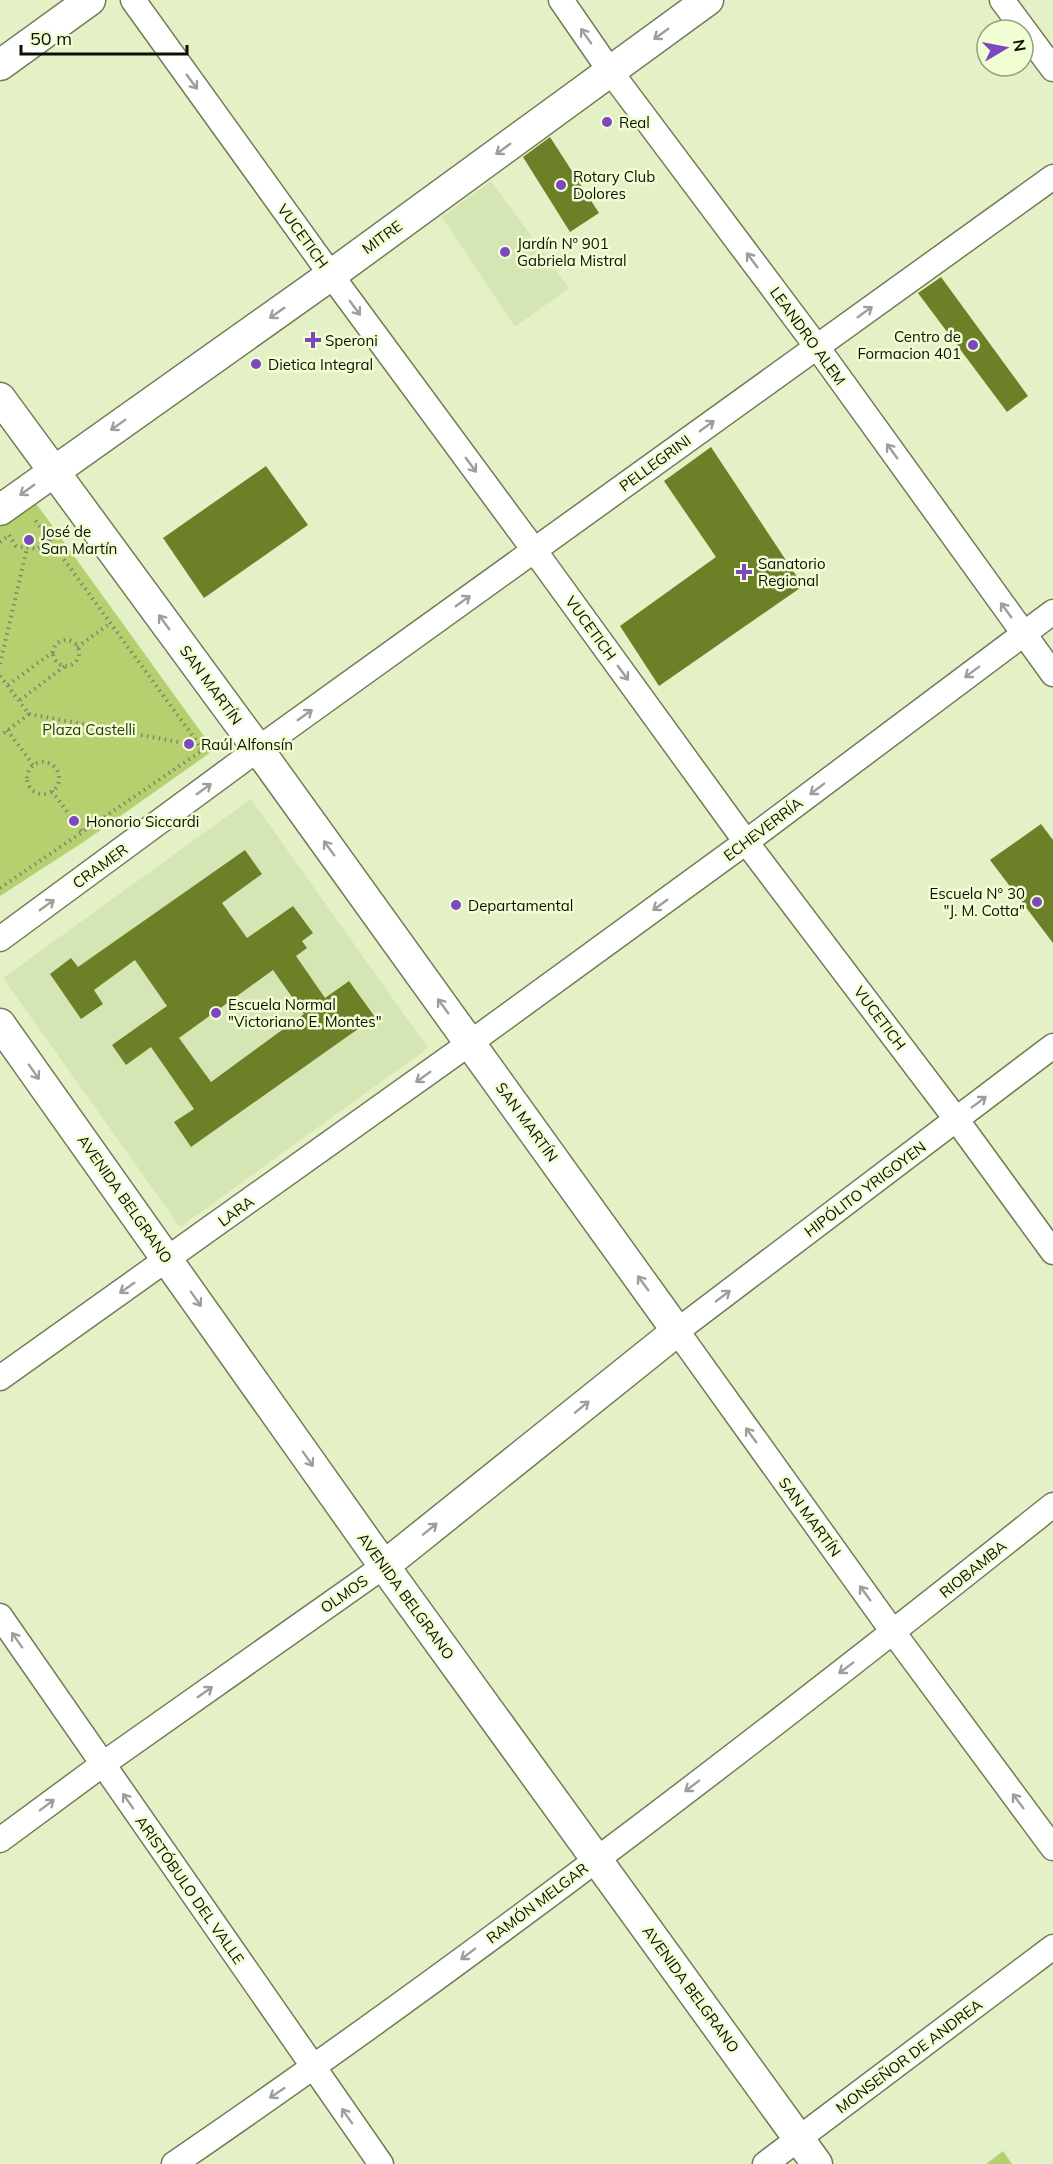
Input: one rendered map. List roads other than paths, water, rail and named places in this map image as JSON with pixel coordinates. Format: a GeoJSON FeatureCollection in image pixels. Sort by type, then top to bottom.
{"type":"FeatureCollection","features":[{"type":"Feature","properties":{"kind":"main road"},"geometry":{"type":"LineString","coordinates":[[0,65],[90,0]]}},
{"type":"Feature","properties":{"kind":"main road","name":"MITRE"},"geometry":{"type":"LineString","coordinates":[[5,522],[53,471],[331,275],[708,0]]}},
{"type":"Feature","properties":{"kind":"main road","name":"SAN MARTÍN"},"geometry":{"type":"LineString","coordinates":[[0,398],[258,749],[676,1331]]}},
{"type":"Feature","properties":{"kind":"main road","name":"AVENIDA BELGRANO"},"geometry":{"type":"LineString","coordinates":[[0,1024],[384,1566],[817,2164]]}},
{"type":"Feature","properties":{"kind":"main road","name":"OLMOS"},"geometry":{"type":"LineString","coordinates":[[384,1566],[676,1331]]}},
{"type":"Feature","properties":{"kind":"street","name":"VUCETICH"},"geometry":{"type":"LineString","coordinates":[[133,0],[746,842],[956,1119],[1053,1252]]}},
{"type":"Feature","properties":{"kind":"street","name":"LEANDRO ALEM"},"geometry":{"type":"LineString","coordinates":[[561,0],[610,71],[817,347],[1053,674]]}},
{"type":"Feature","properties":{"kind":"street"},"geometry":{"type":"LineString","coordinates":[[1002,0],[1053,69]]}},
{"type":"Feature","properties":{"kind":"street","name":"PELLEGRINI"},"geometry":{"type":"LineString","coordinates":[[258,749],[1053,177]]}},
{"type":"Feature","properties":{"kind":"street","name":"ECHEVERRÍA"},"geometry":{"type":"LineString","coordinates":[[470,1043],[746,842],[1053,612]]}},
{"type":"Feature","properties":{"kind":"street","name":"CRAMER"},"geometry":{"type":"LineString","coordinates":[[0,939],[258,749]]}},
{"type":"Feature","properties":{"kind":"street","name":"LARA"},"geometry":{"type":"LineString","coordinates":[[0,1378],[470,1043]]}},
{"type":"Feature","properties":{"kind":"street","name":"HIPÓLITO YRIGOYEN"},"geometry":{"type":"LineString","coordinates":[[676,1331],[1053,1046]]}},
{"type":"Feature","properties":{"kind":"street","name":"SAN MARTÍN"},"geometry":{"type":"LineString","coordinates":[[676,1331],[893,1632],[1053,1848]]}},
{"type":"Feature","properties":{"kind":"street","name":"RIOBAMBA"},"geometry":{"type":"LineString","coordinates":[[893,1632],[1053,1505]]}},
{"type":"Feature","properties":{"kind":"street","name":"OLMOS"},"geometry":{"type":"LineString","coordinates":[[0,1840],[103,1764],[384,1566]]}},
{"type":"Feature","properties":{"kind":"street","name":"ARISTÓBULO DEL VALLE"},"geometry":{"type":"LineString","coordinates":[[0,1616],[381,2164]]}},
{"type":"Feature","properties":{"kind":"street","name":"RAMÓN MELGAR"},"geometry":{"type":"LineString","coordinates":[[174,2164],[314,2068],[597,1859],[893,1632]]}},
{"type":"Feature","properties":{"kind":"street","name":"MONSEÑOR DE ANDREA"},"geometry":{"type":"LineString","coordinates":[[765,2164],[1053,1947]]}},
{"type":"Feature","properties":{"kind":"place","name":"Real"},"geometry":{"type":"Point","coordinates":[607,122]}},
{"type":"Feature","properties":{"kind":"place","name":"Rotary Club Dolores"},"geometry":{"type":"Point","coordinates":[561,185]}},
{"type":"Feature","properties":{"kind":"place","name":"Jardín Nº 901 Gabriela Mistral"},"geometry":{"type":"Point","coordinates":[505,252]}},
{"type":"Feature","properties":{"kind":"place","name":"Speroni"},"geometry":{"type":"Point","coordinates":[313,340]}},
{"type":"Feature","properties":{"kind":"place","name":"Centro de Formacion 401"},"geometry":{"type":"Point","coordinates":[973,345]}},
{"type":"Feature","properties":{"kind":"place","name":"Dietica Integral"},"geometry":{"type":"Point","coordinates":[256,364]}},
{"type":"Feature","properties":{"kind":"place","name":"José de San Martín"},"geometry":{"type":"Point","coordinates":[29,540]}},
{"type":"Feature","properties":{"kind":"place","name":"Sanatorio Regional"},"geometry":{"type":"Point","coordinates":[744,572]}},
{"type":"Feature","properties":{"kind":"place","name":"Raúl Alfonsín"},"geometry":{"type":"Point","coordinates":[189,744]}},
{"type":"Feature","properties":{"kind":"place","name":"Honorio Siccardi"},"geometry":{"type":"Point","coordinates":[74,821]}},
{"type":"Feature","properties":{"kind":"place","name":"Escuela N° 30 \"J. M. Cotta\""},"geometry":{"type":"Point","coordinates":[1037,902]}},
{"type":"Feature","properties":{"kind":"place","name":"Departamental"},"geometry":{"type":"Point","coordinates":[456,905]}},
{"type":"Feature","properties":{"kind":"place","name":"Escuela Normal \"Victoriano E. Montes\""},"geometry":{"type":"Point","coordinates":[216,1013]}},
{"type":"Feature","properties":{"kind":"park label","name":"Plaza Castelli"},"geometry":{"type":"Point","coordinates":[89,729]}}]}
